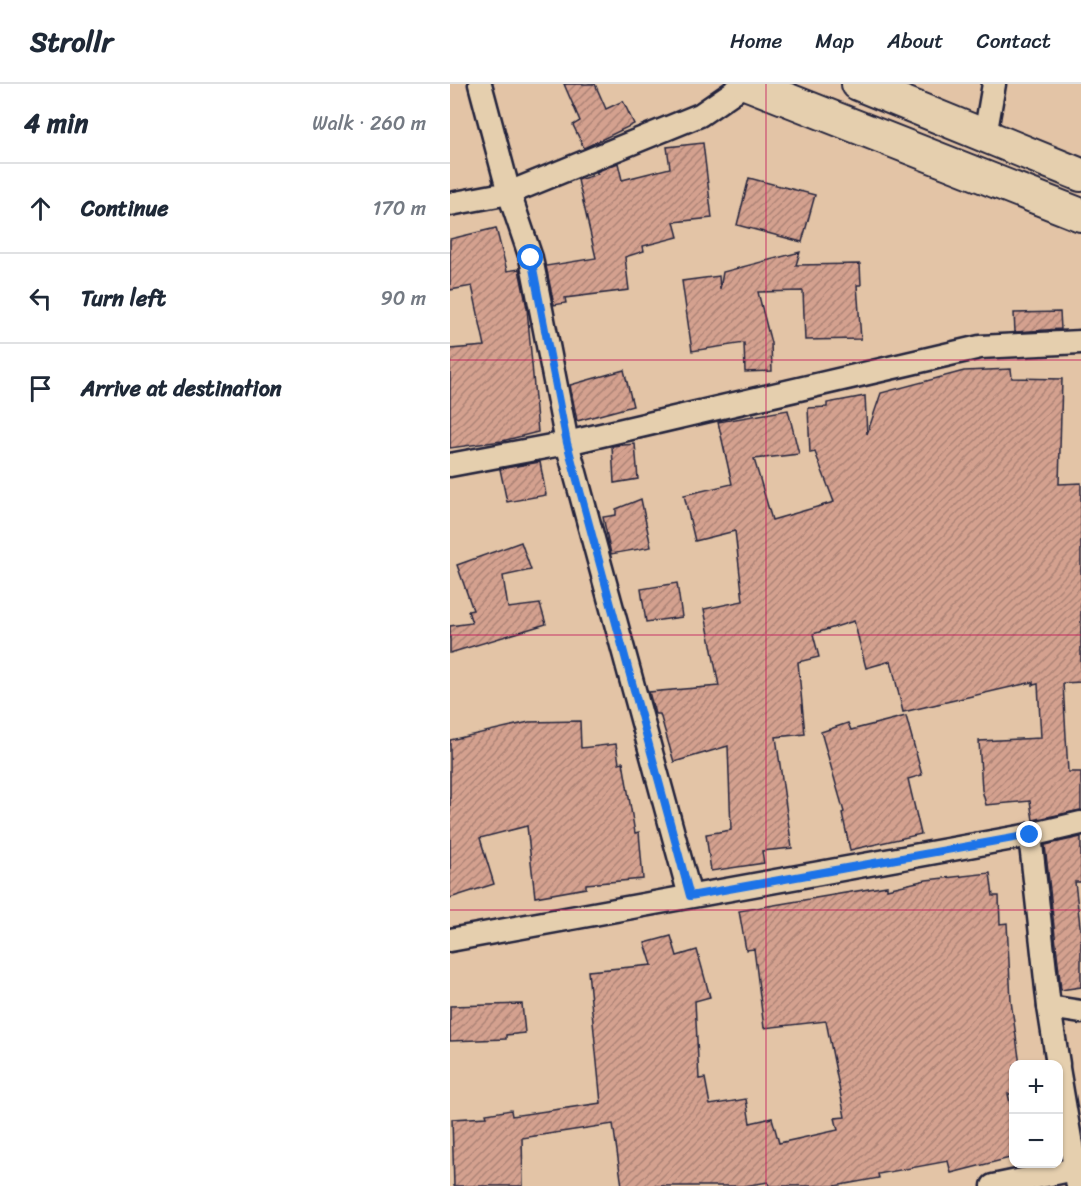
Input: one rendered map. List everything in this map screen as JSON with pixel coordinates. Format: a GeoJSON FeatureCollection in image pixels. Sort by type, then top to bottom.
{"type":"FeatureCollection","features":[{"type":"Feature","properties":{"kind":"main road"},"geometry":{"type":"LineString","coordinates":[[746,84],[1081,215]]}},
{"type":"Feature","properties":{"kind":"main road"},"geometry":{"type":"LineString","coordinates":[[858,84],[1081,175]]}},
{"type":"Feature","properties":{"kind":"street"},"geometry":{"type":"LineString","coordinates":[[480,84],[509,193],[531,258],[567,443],[690,896]]}},
{"type":"Feature","properties":{"kind":"street"},"geometry":{"type":"LineString","coordinates":[[450,204],[509,193],[700,115],[746,84]]}},
{"type":"Feature","properties":{"kind":"street"},"geometry":{"type":"LineString","coordinates":[[986,136],[994,84]]}},
{"type":"Feature","properties":{"kind":"street"},"geometry":{"type":"LineString","coordinates":[[450,465],[567,443],[980,347],[1081,342]]}},
{"type":"Feature","properties":{"kind":"street"},"geometry":{"type":"LineString","coordinates":[[450,940],[1030,835],[1081,823]]}},
{"type":"Feature","properties":{"kind":"street"},"geometry":{"type":"LineString","coordinates":[[1030,835],[1057,1060]]}},
{"type":"Feature","properties":{"kind":"street"},"geometry":{"type":"LineString","coordinates":[[1049,1007],[1081,1012]]}},
{"type":"Feature","properties":{"kind":"street"},"geometry":{"type":"LineString","coordinates":[[993,1186],[1076,1178],[1063,1097]]}},
{"type":"Feature","properties":{"kind":"building"},"geometry":{"type":"Polygon","coordinates":[[[564,84],[595,84],[606,109],[623,101],[634,124],[584,148],[573,125],[580,121],[564,84]]]}},
{"type":"Feature","properties":{"kind":"building"},"geometry":{"type":"Polygon","coordinates":[[[703,143],[712,218],[674,222],[678,237],[643,246],[644,251],[625,257],[629,290],[565,298],[566,303],[554,305],[546,266],[596,258],[578,180],[598,174],[596,172],[618,163],[622,180],[670,168],[667,147],[703,143]]]}},
{"type":"Feature","properties":{"kind":"building"},"geometry":{"type":"Polygon","coordinates":[[[749,178],[815,195],[802,242],[737,225],[749,178]]]}},
{"type":"Feature","properties":{"kind":"building"},"geometry":{"type":"Polygon","coordinates":[[[496,228],[507,271],[519,269],[527,308],[538,432],[502,441],[450,448],[450,349],[485,346],[472,286],[450,290],[450,239],[496,228]]]}},
{"type":"Feature","properties":{"kind":"building"},"geometry":{"type":"Polygon","coordinates":[[[800,252],[796,265],[860,264],[861,285],[857,285],[861,339],[805,340],[803,291],[758,292],[771,343],[772,371],[745,372],[744,343],[692,351],[682,281],[719,276],[720,289],[723,272],[800,252]]]}},
{"type":"Feature","properties":{"kind":"building"},"geometry":{"type":"Polygon","coordinates":[[[1060,312],[1061,329],[1015,332],[1014,313],[1060,312]]]}},
{"type":"Feature","properties":{"kind":"building"},"geometry":{"type":"Polygon","coordinates":[[[1011,369],[1012,378],[1062,379],[1059,484],[1081,483],[1081,682],[1063,683],[1068,772],[1081,772],[1081,810],[1033,820],[1030,801],[986,805],[982,790],[979,741],[1041,738],[1038,684],[1033,685],[1033,682],[903,712],[891,661],[866,668],[854,621],[813,634],[819,657],[798,662],[805,734],[776,737],[792,848],[762,851],[764,863],[711,871],[706,834],[731,830],[728,746],[674,762],[660,714],[655,714],[649,692],[719,686],[704,609],[743,601],[735,531],[695,541],[684,495],[732,484],[718,422],[788,410],[799,454],[754,459],[772,520],[834,502],[815,452],[810,453],[808,408],[827,407],[827,403],[865,396],[867,434],[881,393],[964,371],[1011,369]]]}},
{"type":"Feature","properties":{"kind":"building"},"geometry":{"type":"Polygon","coordinates":[[[624,370],[633,406],[577,421],[570,385],[624,370]]]}},
{"type":"Feature","properties":{"kind":"building"},"geometry":{"type":"Polygon","coordinates":[[[635,444],[638,479],[614,483],[612,446],[635,444]]]}},
{"type":"Feature","properties":{"kind":"building"},"geometry":{"type":"Polygon","coordinates":[[[540,462],[546,495],[507,502],[500,469],[540,462]]]}},
{"type":"Feature","properties":{"kind":"building"},"geometry":{"type":"Polygon","coordinates":[[[641,499],[651,547],[611,554],[603,517],[616,515],[616,509],[641,499]]]}},
{"type":"Feature","properties":{"kind":"building"},"geometry":{"type":"Polygon","coordinates":[[[521,542],[531,570],[503,576],[508,608],[540,604],[546,624],[450,653],[450,626],[472,623],[468,611],[473,610],[457,565],[521,542]]]}},
{"type":"Feature","properties":{"kind":"building"},"geometry":{"type":"Polygon","coordinates":[[[677,583],[682,617],[646,622],[641,589],[677,583]]]}},
{"type":"Feature","properties":{"kind":"building"},"geometry":{"type":"Polygon","coordinates":[[[906,716],[922,775],[908,779],[921,834],[850,850],[842,813],[844,812],[821,732],[848,723],[851,730],[906,716]]]}},
{"type":"Feature","properties":{"kind":"building"},"geometry":{"type":"Polygon","coordinates":[[[580,721],[581,748],[616,744],[619,763],[623,762],[635,833],[639,832],[643,879],[586,884],[586,888],[535,897],[527,826],[480,838],[494,884],[450,898],[450,740],[529,722],[580,721]]]}},
{"type":"Feature","properties":{"kind":"building"},"geometry":{"type":"Polygon","coordinates":[[[1081,837],[1081,882],[1075,882],[1081,934],[1081,987],[1061,990],[1045,845],[1081,837]]]}},
{"type":"Feature","properties":{"kind":"building"},"geometry":{"type":"Polygon","coordinates":[[[990,873],[993,896],[999,896],[1000,924],[1007,923],[1011,1001],[1019,1060],[1009,1060],[1009,1158],[951,1173],[948,1161],[878,1174],[879,1178],[835,1186],[769,1186],[768,1182],[744,1186],[622,1186],[613,1124],[522,1138],[523,1186],[454,1186],[452,1119],[487,1117],[486,1114],[511,1110],[512,1116],[601,1103],[588,971],[652,965],[645,943],[671,936],[677,956],[697,950],[710,997],[695,1001],[699,1079],[705,1078],[710,1105],[746,1099],[750,1123],[772,1118],[779,1143],[838,1130],[835,1118],[845,1117],[826,1021],[764,1028],[754,949],[746,950],[739,911],[887,886],[887,889],[926,880],[990,873]]]}},
{"type":"Feature","properties":{"kind":"building"},"geometry":{"type":"Polygon","coordinates":[[[522,1004],[525,1033],[506,1035],[506,1039],[450,1041],[450,1006],[522,1004]]]}},
{"type":"Feature","properties":{"kind":"route"},"geometry":{"type":"LineString","coordinates":[[531,258],[567,443],[690,896],[1030,835]]}}]}
